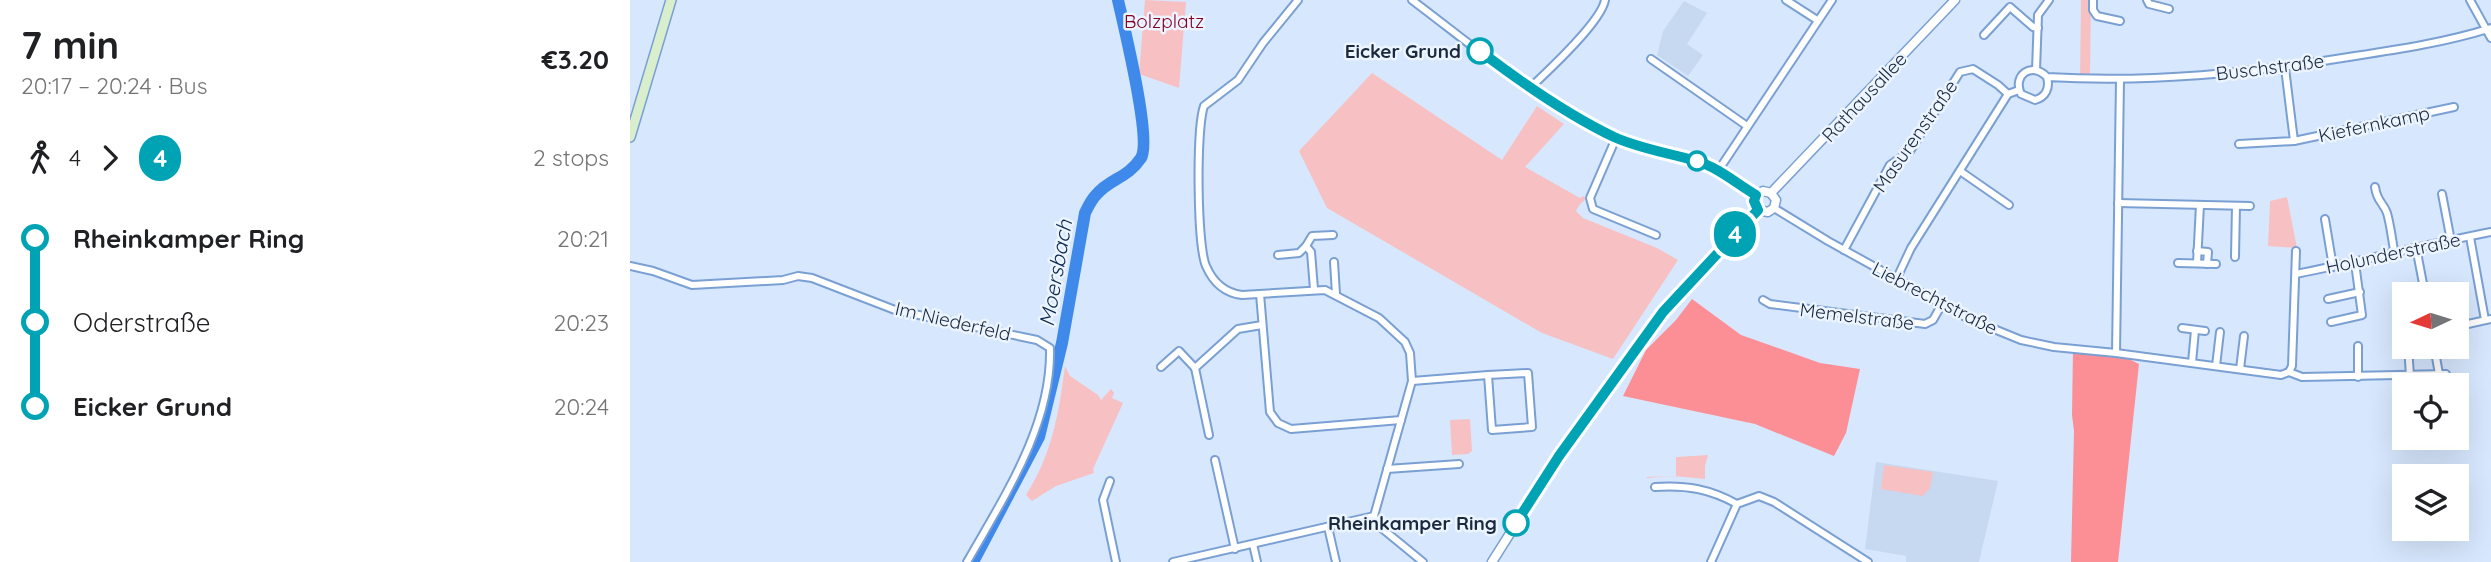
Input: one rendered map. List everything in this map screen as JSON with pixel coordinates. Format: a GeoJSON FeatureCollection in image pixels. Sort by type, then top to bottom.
{"type":"FeatureCollection","features":[{"type":"Feature","properties":{"kind":"main road"},"geometry":{"type":"LineString","coordinates":[[630,137],[671,0]]}},
{"type":"Feature","properties":{"kind":"street"},"geometry":{"type":"LineString","coordinates":[[1412,0],[1555,105],[1616,138],[1698,161],[1756,195]]}},
{"type":"Feature","properties":{"kind":"street"},"geometry":{"type":"LineString","coordinates":[[1531,87],[1571,47],[1603,9],[1605,0]]}},
{"type":"Feature","properties":{"kind":"street"},"geometry":{"type":"LineString","coordinates":[[1786,0],[1817,20]]}},
{"type":"Feature","properties":{"kind":"street"},"geometry":{"type":"LineString","coordinates":[[1718,171],[1832,0]]}},
{"type":"Feature","properties":{"kind":"street","name":"Rathausallee"},"geometry":{"type":"LineString","coordinates":[[1771,193],[1955,0]]}},
{"type":"Feature","properties":{"kind":"street"},"geometry":{"type":"LineString","coordinates":[[2036,70],[2038,15],[2049,0]]}},
{"type":"Feature","properties":{"kind":"street"},"geometry":{"type":"LineString","coordinates":[[2093,0],[2093,10],[2097,16],[2120,21]]}},
{"type":"Feature","properties":{"kind":"street"},"geometry":{"type":"LineString","coordinates":[[2147,0],[2149,4],[2169,9]]}},
{"type":"Feature","properties":{"kind":"street"},"geometry":{"type":"LineString","coordinates":[[2470,0],[2491,38]]}},
{"type":"Feature","properties":{"kind":"street"},"geometry":{"type":"LineString","coordinates":[[1296,1],[1262,43],[1238,80],[1204,106],[1200,118],[1201,248],[1210,275],[1232,294],[1314,289],[1336,294],[1379,318],[1397,333],[1410,353],[1412,381],[1374,516],[1379,526],[1423,562]]}},
{"type":"Feature","properties":{"kind":"street"},"geometry":{"type":"LineString","coordinates":[[1984,34],[2010,7],[2033,27],[2038,28]]}},
{"type":"Feature","properties":{"kind":"street","name":"Buschstraße"},"geometry":{"type":"LineString","coordinates":[[2046,77],[2120,80],[2242,73],[2436,43],[2488,29]]}},
{"type":"Feature","properties":{"kind":"street"},"geometry":{"type":"LineString","coordinates":[[1651,59],[1747,126]]}},
{"type":"Feature","properties":{"kind":"street","name":"Kiefernkamp"},"geometry":{"type":"LineString","coordinates":[[2285,68],[2294,141]]}},
{"type":"Feature","properties":{"kind":"street","name":"Masurenstraße"},"geometry":{"type":"LineString","coordinates":[[1843,250],[1890,165],[1910,151],[1961,72],[1973,69],[2008,94]]}},
{"type":"Feature","properties":{"kind":"street"},"geometry":{"type":"LineString","coordinates":[[2031,69],[2046,77],[2048,87],[2039,99],[2030,100],[2019,90],[2022,75],[2031,69]]}},
{"type":"Feature","properties":{"kind":"street"},"geometry":{"type":"LineString","coordinates":[[2116,353],[2120,80]]}},
{"type":"Feature","properties":{"kind":"street"},"geometry":{"type":"LineString","coordinates":[[1896,280],[1911,248],[2008,94],[2019,90]]}},
{"type":"Feature","properties":{"kind":"street","name":"Kiefernkamp"},"geometry":{"type":"LineString","coordinates":[[2239,144],[2294,141],[2454,107]]}},
{"type":"Feature","properties":{"kind":"street"},"geometry":{"type":"LineString","coordinates":[[1616,138],[1590,198],[1590,205],[1593,209],[1656,234]]}},
{"type":"Feature","properties":{"kind":"street"},"geometry":{"type":"LineString","coordinates":[[1960,171],[2009,205]]}},
{"type":"Feature","properties":{"kind":"street"},"geometry":{"type":"LineString","coordinates":[[2375,187],[2377,201],[2388,216],[2395,255]]}},
{"type":"Feature","properties":{"kind":"street"},"geometry":{"type":"LineString","coordinates":[[1763,191],[1771,193],[1776,200],[1774,208],[1768,212],[1758,210],[1754,201],[1756,195],[1763,191]]}},
{"type":"Feature","properties":{"kind":"street"},"geometry":{"type":"LineString","coordinates":[[2442,194],[2451,241]]}},
{"type":"Feature","properties":{"kind":"street"},"geometry":{"type":"LineString","coordinates":[[2118,202],[2250,206]]}},
{"type":"Feature","properties":{"kind":"street"},"geometry":{"type":"LineString","coordinates":[[2197,263],[2200,205]]}},
{"type":"Feature","properties":{"kind":"street"},"geometry":{"type":"LineString","coordinates":[[2235,257],[2236,206]]}},
{"type":"Feature","properties":{"kind":"street","name":"Liebrechtstraße"},"geometry":{"type":"LineString","coordinates":[[1774,208],[1843,250],[1967,318],[2021,340],[2054,347],[2281,375],[2289,372],[2302,377],[2392,376]]}},
{"type":"Feature","properties":{"kind":"street"},"geometry":{"type":"LineString","coordinates":[[1495,559],[1559,456],[1663,312],[1758,210]]}},
{"type":"Feature","properties":{"kind":"street"},"geometry":{"type":"LineString","coordinates":[[2325,219],[2333,267]]}},
{"type":"Feature","properties":{"kind":"street","name":"Holunderstraße"},"geometry":{"type":"LineString","coordinates":[[2296,274],[2395,255],[2416,247],[2491,232]]}},
{"type":"Feature","properties":{"kind":"street"},"geometry":{"type":"LineString","coordinates":[[1278,255],[1299,253],[1312,236],[1334,235]]}},
{"type":"Feature","properties":{"kind":"street"},"geometry":{"type":"LineString","coordinates":[[2469,324],[2488,320],[2470,237]]}},
{"type":"Feature","properties":{"kind":"street"},"geometry":{"type":"LineString","coordinates":[[1306,246],[1311,252],[1314,289]]}},
{"type":"Feature","properties":{"kind":"street"},"geometry":{"type":"LineString","coordinates":[[2416,247],[2423,282]]}},
{"type":"Feature","properties":{"kind":"street"},"geometry":{"type":"LineString","coordinates":[[2197,251],[2207,252],[2207,264]]}},
{"type":"Feature","properties":{"kind":"street","name":"Holunderstraße"},"geometry":{"type":"LineString","coordinates":[[2289,372],[2292,366],[2296,251]]}},
{"type":"Feature","properties":{"kind":"street"},"geometry":{"type":"LineString","coordinates":[[1334,262],[1336,294]]}},
{"type":"Feature","properties":{"kind":"street"},"geometry":{"type":"LineString","coordinates":[[2178,263],[2216,264]]}},
{"type":"Feature","properties":{"kind":"street"},"geometry":{"type":"LineString","coordinates":[[2331,322],[2362,315],[2355,263]]}},
{"type":"Feature","properties":{"kind":"street","name":"Im Niederfeld"},"geometry":{"type":"LineString","coordinates":[[630,266],[692,285],[783,281],[799,276],[812,278],[895,310],[1037,340],[1050,348],[1044,400],[1031,442],[967,562]]}},
{"type":"Feature","properties":{"kind":"street"},"geometry":{"type":"LineString","coordinates":[[2329,299],[2360,292]]}},
{"type":"Feature","properties":{"kind":"street"},"geometry":{"type":"LineString","coordinates":[[1260,294],[1270,412],[1278,423],[1291,429],[1401,420]]}},
{"type":"Feature","properties":{"kind":"street","name":"Memelstraße"},"geometry":{"type":"LineString","coordinates":[[1763,300],[1770,304],[1925,324],[1933,320],[1942,304]]}},
{"type":"Feature","properties":{"kind":"street"},"geometry":{"type":"LineString","coordinates":[[1195,368],[1238,329],[1262,325]]}},
{"type":"Feature","properties":{"kind":"street"},"geometry":{"type":"LineString","coordinates":[[2182,328],[2205,331]]}},
{"type":"Feature","properties":{"kind":"street"},"geometry":{"type":"LineString","coordinates":[[2192,363],[2195,330]]}},
{"type":"Feature","properties":{"kind":"street"},"geometry":{"type":"LineString","coordinates":[[2217,366],[2220,332]]}},
{"type":"Feature","properties":{"kind":"street"},"geometry":{"type":"LineString","coordinates":[[2240,369],[2244,336]]}},
{"type":"Feature","properties":{"kind":"street"},"geometry":{"type":"LineString","coordinates":[[2358,346],[2358,377]]}},
{"type":"Feature","properties":{"kind":"street"},"geometry":{"type":"LineString","coordinates":[[1161,367],[1179,351],[1195,368],[1209,435]]}},
{"type":"Feature","properties":{"kind":"street"},"geometry":{"type":"LineString","coordinates":[[1412,381],[1488,375],[1528,373],[1532,427],[1492,430],[1488,375]]}},
{"type":"Feature","properties":{"kind":"street"},"geometry":{"type":"LineString","coordinates":[[1215,460],[1235,549]]}},
{"type":"Feature","properties":{"kind":"street"},"geometry":{"type":"LineString","coordinates":[[1387,468],[1459,464]]}},
{"type":"Feature","properties":{"kind":"street"},"geometry":{"type":"LineString","coordinates":[[1110,481],[1102,500],[1116,562]]}},
{"type":"Feature","properties":{"kind":"street"},"geometry":{"type":"LineString","coordinates":[[1656,487],[1673,486],[1718,493],[1737,505]]}},
{"type":"Feature","properties":{"kind":"street"},"geometry":{"type":"LineString","coordinates":[[1711,562],[1737,505],[1759,496],[1774,502],[1868,562]]}},
{"type":"Feature","properties":{"kind":"street"},"geometry":{"type":"LineString","coordinates":[[1175,562],[1374,516]]}},
{"type":"Feature","properties":{"kind":"street"},"geometry":{"type":"LineString","coordinates":[[1328,527],[1336,562]]}},
{"type":"Feature","properties":{"kind":"street"},"geometry":{"type":"LineString","coordinates":[[1253,544],[1257,562]]}},
{"type":"Feature","properties":{"kind":"shaded area"},"geometry":{"type":"Polygon","coordinates":[[[1684,1],[1707,13],[1687,44],[1703,55],[1688,76],[1657,55],[1663,31],[1684,1]]]}},
{"type":"Feature","properties":{"kind":"shaded area"},"geometry":{"type":"Polygon","coordinates":[[[1692,299],[1741,335],[1820,363],[1860,369],[1846,433],[1834,456],[1755,424],[1623,396],[1646,350],[1676,320],[1692,299]]]}},
{"type":"Feature","properties":{"kind":"shaded area"},"geometry":{"type":"Polygon","coordinates":[[[2073,349],[2116,353],[2139,364],[2118,562],[2071,562],[2073,349]]]}},
{"type":"Feature","properties":{"kind":"shaded area"},"geometry":{"type":"Polygon","coordinates":[[[1876,462],[1998,481],[1979,562],[1906,562],[1906,556],[1865,549],[1876,462]]]}},
{"type":"Feature","properties":{"kind":"green space","name":"Bolzplatz"},"geometry":{"type":"Polygon","coordinates":[[[1145,0],[1186,2],[1179,88],[1139,74],[1145,0]]]}},
{"type":"Feature","properties":{"kind":"green space"},"geometry":{"type":"Polygon","coordinates":[[[2081,0],[2091,0],[2090,74],[2086,79],[2080,79],[2081,0]]]}},
{"type":"Feature","properties":{"kind":"green space"},"geometry":{"type":"Polygon","coordinates":[[[1372,73],[1502,160],[1537,106],[1564,124],[1525,167],[1580,198],[1583,196],[1586,199],[1576,211],[1583,218],[1657,248],[1678,260],[1613,359],[1542,333],[1327,208],[1299,151],[1372,73]]]}},
{"type":"Feature","properties":{"kind":"green space"},"geometry":{"type":"Polygon","coordinates":[[[2287,197],[2297,248],[2268,246],[2270,201],[2287,197]]]}},
{"type":"Feature","properties":{"kind":"green space"},"geometry":{"type":"Polygon","coordinates":[[[1065,366],[1070,376],[1098,395],[1101,400],[1111,389],[1114,393],[1112,398],[1123,403],[1093,469],[1094,473],[1056,486],[1032,501],[1026,495],[1042,464],[1053,433],[1065,366]]]}},
{"type":"Feature","properties":{"kind":"green space"},"geometry":{"type":"Polygon","coordinates":[[[1470,419],[1472,451],[1468,454],[1452,455],[1450,420],[1470,419]]]}},
{"type":"Feature","properties":{"kind":"green space"},"geometry":{"type":"Polygon","coordinates":[[[1708,455],[1705,479],[1674,476],[1676,457],[1708,455]]]}},
{"type":"Feature","properties":{"kind":"green space"},"geometry":{"type":"Polygon","coordinates":[[[1884,465],[1933,472],[1930,488],[1923,496],[1881,489],[1884,465]]]}},
{"type":"Feature","properties":{"kind":"waterway","name":"Moersbach"},"geometry":{"type":"LineString","coordinates":[[973,562],[1039,437],[1062,343],[1085,213],[1101,189],[1130,170],[1141,158],[1143,130],[1140,107],[1118,0]]}},
{"type":"Feature","properties":{"kind":"bus line","name":"4"},"geometry":{"type":"LineString","coordinates":[[1480,51],[1555,105],[1616,138],[1698,161],[1718,171],[1756,195],[1754,201],[1758,210],[1663,312],[1559,456],[1516,523]]}},
{"type":"Feature","properties":{"kind":"place","name":"Eicker Grund"},"geometry":{"type":"Point","coordinates":[1480,51]}},
{"type":"Feature","properties":{"kind":"place","name":"Rheinkamper Ring"},"geometry":{"type":"Point","coordinates":[1516,523]}}]}
